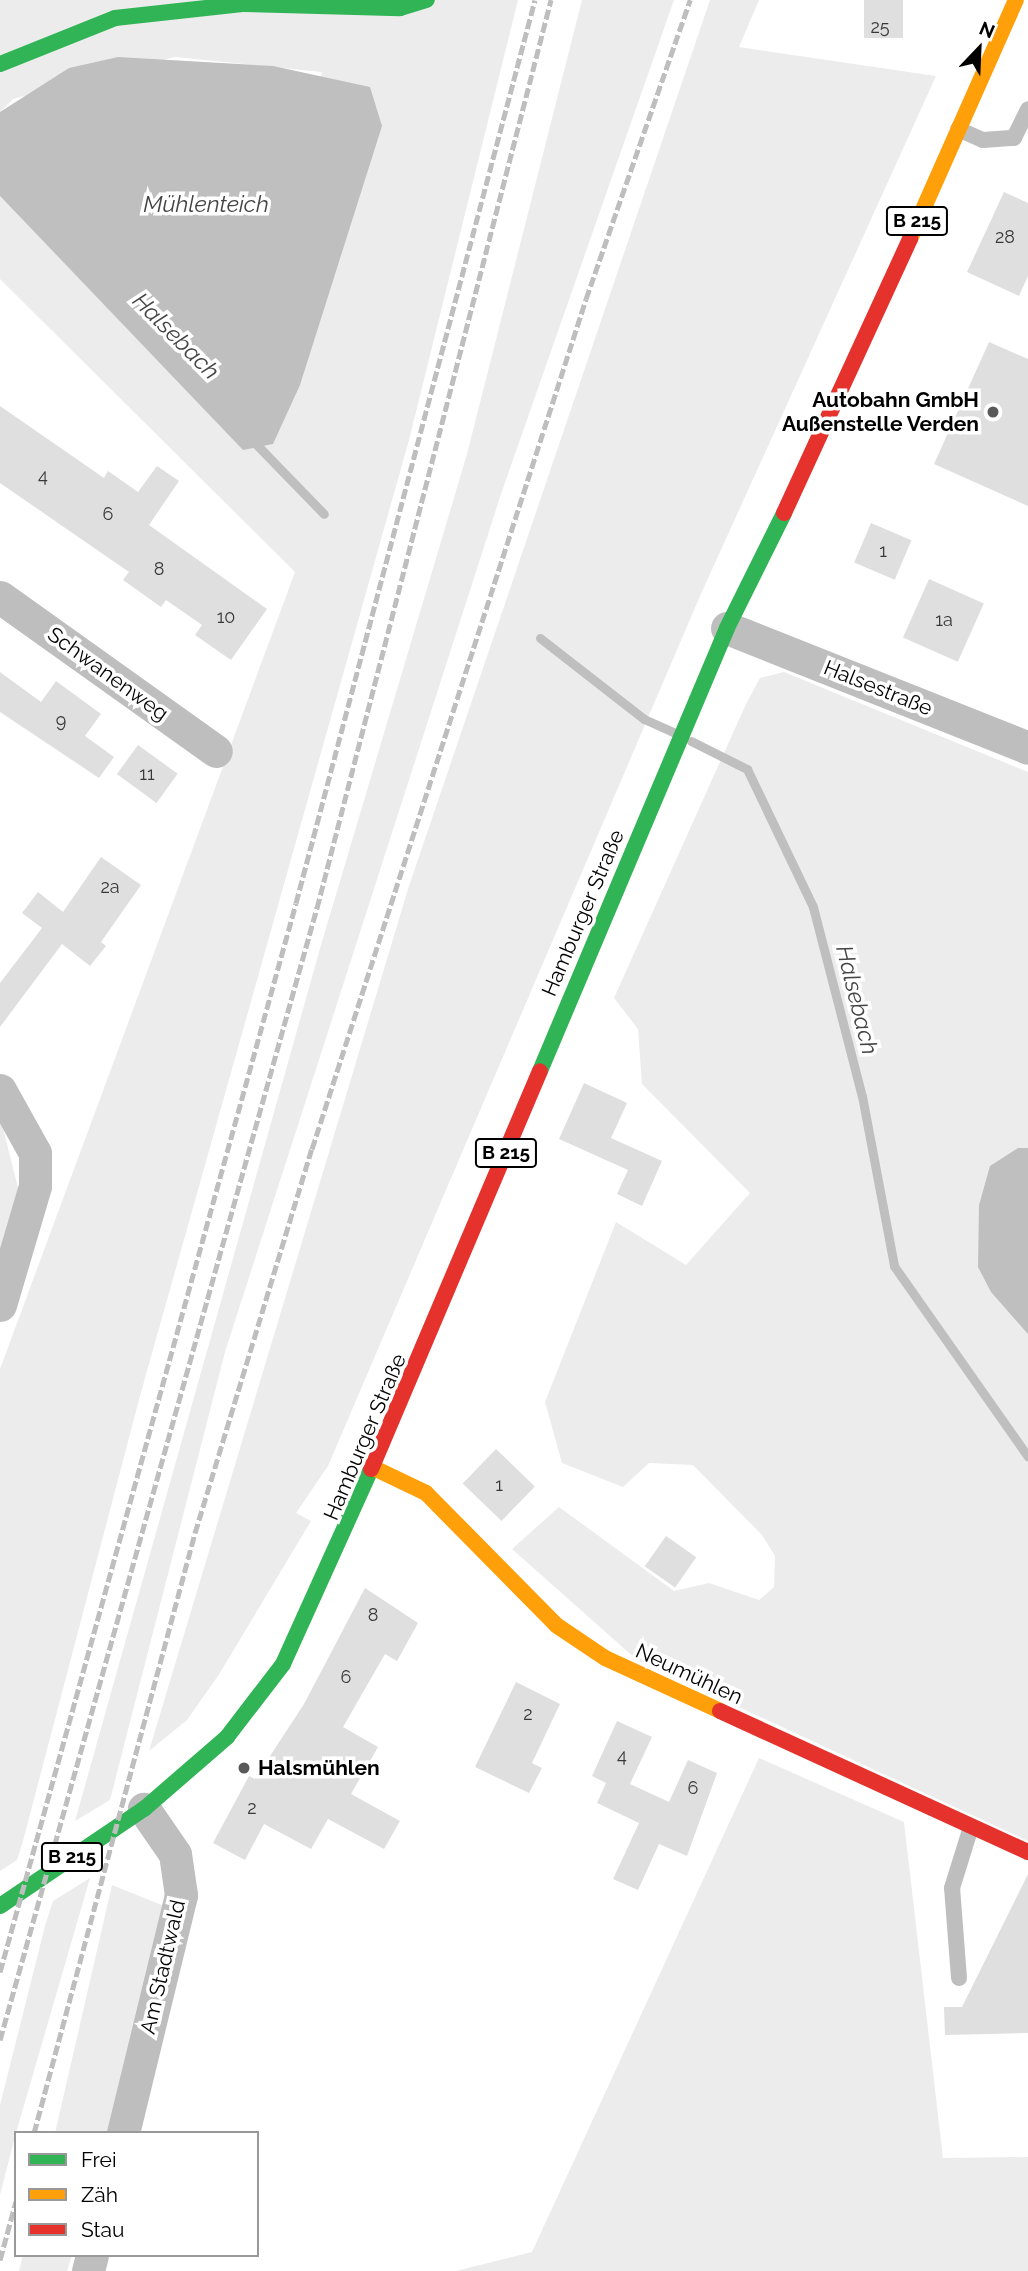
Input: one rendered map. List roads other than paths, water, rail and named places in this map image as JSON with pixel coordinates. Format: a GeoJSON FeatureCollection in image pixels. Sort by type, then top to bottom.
{"type":"FeatureCollection","features":[{"type":"Feature","properties":{"kind":"main road"},"geometry":{"type":"LineString","coordinates":[[0,64],[30,47],[115,18],[242,4],[400,8],[427,0]]}},
{"type":"Feature","properties":{"kind":"main road","name":"Hamburger Straße"},"geometry":{"type":"LineString","coordinates":[[144,1809],[227,1737],[276,1674],[376,1469],[727,628],[819,443],[1016,0]]}},
{"type":"Feature","properties":{"kind":"main road","name":"Neumühlen"},"geometry":{"type":"LineString","coordinates":[[376,1469],[426,1493],[536,1606],[605,1658],[1028,1852]]}},
{"type":"Feature","properties":{"kind":"main road","name":"B 215"},"geometry":{"type":"LineString","coordinates":[[0,1906],[144,1809]]}},
{"type":"Feature","properties":{"kind":"street","name":"Schwanenweg"},"geometry":{"type":"LineString","coordinates":[[0,597],[216,751]]}},
{"type":"Feature","properties":{"kind":"street","name":"Halsestraße"},"geometry":{"type":"LineString","coordinates":[[727,628],[1028,748]]}},
{"type":"Feature","properties":{"kind":"street"},"geometry":{"type":"LineString","coordinates":[[0,1090],[36,1153],[35,1186],[0,1305]]}},
{"type":"Feature","properties":{"kind":"street","name":"Am Stadtwald"},"geometry":{"type":"LineString","coordinates":[[123,2131],[181,1895],[176,1854],[144,1809]]}},
{"type":"Feature","properties":{"kind":"lane"},"geometry":{"type":"LineString","coordinates":[[958,129],[983,141],[1014,138],[1028,109]]}},
{"type":"Feature","properties":{"kind":"lane"},"geometry":{"type":"LineString","coordinates":[[959,1978],[952,1888],[971,1828]]}},
{"type":"Feature","properties":{"kind":"water","name":"Mühlenteich"},"geometry":{"type":"Polygon","coordinates":[[[118,57],[273,66],[370,87],[382,126],[300,385],[273,444],[243,450],[0,196],[0,112],[69,68],[118,57]]]}},
{"type":"Feature","properties":{"kind":"water"},"geometry":{"type":"Polygon","coordinates":[[[1018,1148],[1028,1148],[1028,1334],[991,1292],[978,1267],[979,1205],[990,1166],[1018,1148]]]}},
{"type":"Feature","properties":{"kind":"waterway","name":"Halsebach"},"geometry":{"type":"LineString","coordinates":[[252,440],[324,514]]}},
{"type":"Feature","properties":{"kind":"waterway","name":"Halsebach"},"geometry":{"type":"LineString","coordinates":[[540,638],[644,719],[675,733]]}},
{"type":"Feature","properties":{"kind":"waterway","name":"Halsebach"},"geometry":{"type":"LineString","coordinates":[[691,741],[747,769],[813,907],[862,1096],[894,1266],[1028,1457]]}},
{"type":"Feature","properties":{"kind":"railway"},"geometry":{"type":"LineString","coordinates":[[0,1972],[296,903],[535,0]]}},
{"type":"Feature","properties":{"kind":"railway"},"geometry":{"type":"LineString","coordinates":[[0,2040],[317,908],[551,0]]}},
{"type":"Feature","properties":{"kind":"railway"},"geometry":{"type":"LineString","coordinates":[[35,2131],[195,1533],[312,1149],[586,299],[690,0]]}},
{"type":"Feature","properties":{"kind":"railway"},"geometry":{"type":"LineString","coordinates":[[0,2260],[14,2208]]}},
{"type":"Feature","properties":{"kind":"place","name":"Autobahn GmbH Außenstelle Verden"},"geometry":{"type":"Point","coordinates":[993,412]}},
{"type":"Feature","properties":{"kind":"place","name":"Halsmühlen"},"geometry":{"type":"Point","coordinates":[244,1768]}}]}
